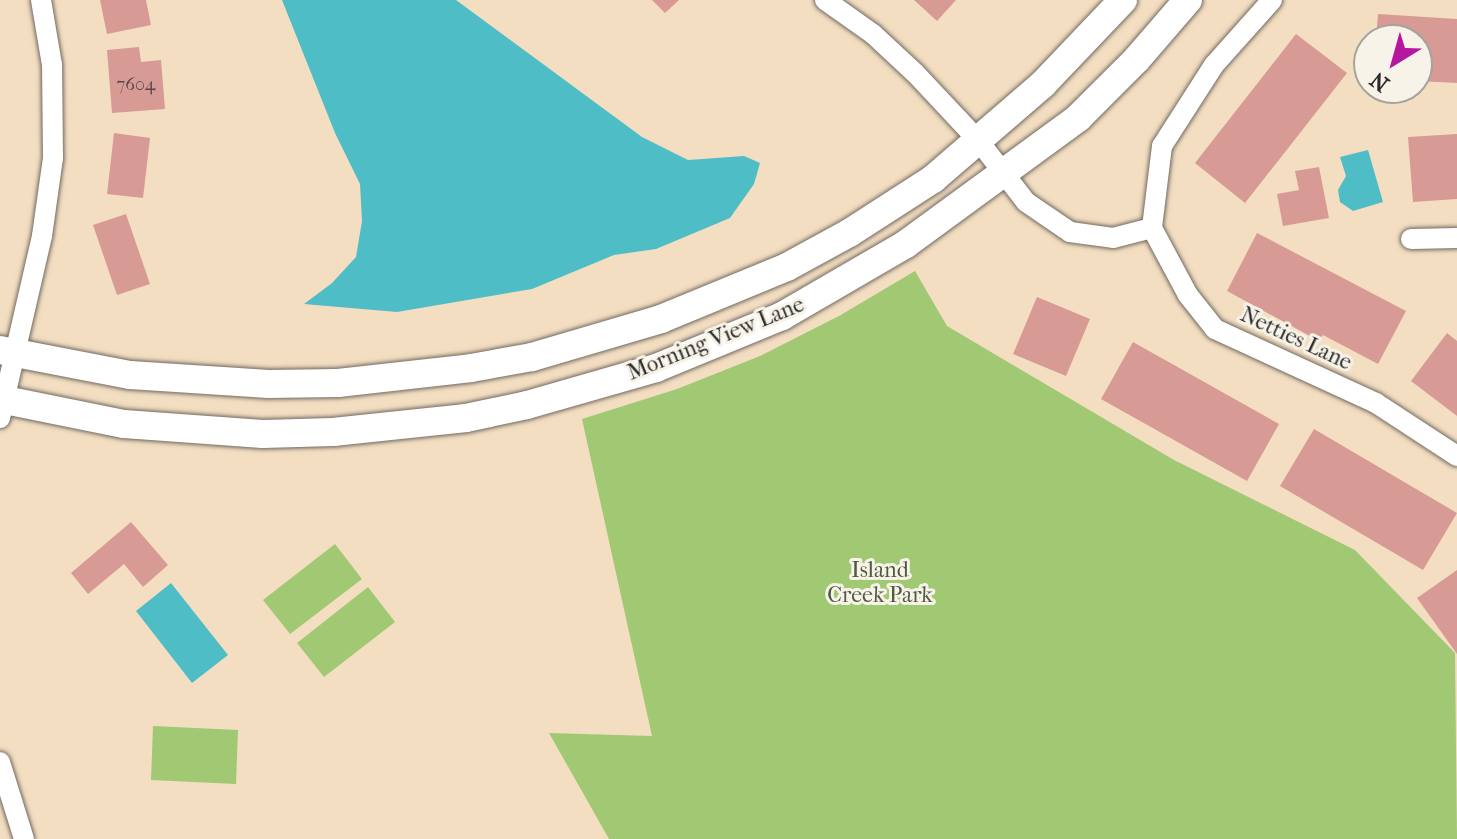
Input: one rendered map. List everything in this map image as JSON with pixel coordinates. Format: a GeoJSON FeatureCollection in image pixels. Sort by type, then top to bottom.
{"type":"FeatureCollection","features":[{"type":"Feature","properties":{"kind":"street"},"geometry":{"type":"LineString","coordinates":[[2,406],[6,352],[42,236],[53,158],[52,65],[41,0]]}},
{"type":"Feature","properties":{"kind":"street"},"geometry":{"type":"LineString","coordinates":[[825,0],[873,34],[978,140],[1026,202],[1070,232],[1113,238],[1152,228],[1162,146],[1214,65],[1272,0]]}},
{"type":"Feature","properties":{"kind":"street","name":"Morning View Lane"},"geometry":{"type":"LineString","coordinates":[[6,352],[130,375],[269,384],[400,377],[532,357],[661,319],[787,267],[911,194],[1043,84],[1123,0]]}},
{"type":"Feature","properties":{"kind":"street","name":"Morning View Lane"},"geometry":{"type":"LineString","coordinates":[[2,406],[124,424],[263,434],[395,427],[527,405],[656,368],[782,316],[906,244],[1078,118],[1137,59],[1188,0]]}},
{"type":"Feature","properties":{"kind":"street","name":"Netties Lane"},"geometry":{"type":"LineString","coordinates":[[1152,228],[1188,295],[1215,329],[1376,403],[1457,456]]}},
{"type":"Feature","properties":{"kind":"street"},"geometry":{"type":"LineString","coordinates":[[1411,239],[1457,238]]}},
{"type":"Feature","properties":{"kind":"street"},"geometry":{"type":"LineString","coordinates":[[0,762],[24,839]]}},
{"type":"Feature","properties":{"kind":"green space","name":"Island Creek Park"},"geometry":{"type":"Polygon","coordinates":[[[915,271],[947,326],[1174,460],[1355,550],[1455,653],[1457,839],[609,839],[549,733],[652,736],[582,419],[677,389],[760,356],[839,316],[915,271]]]}},
{"type":"Feature","properties":{"kind":"green space"},"geometry":{"type":"Polygon","coordinates":[[[335,544],[362,579],[290,634],[263,600],[335,544]]]}},
{"type":"Feature","properties":{"kind":"green space"},"geometry":{"type":"Polygon","coordinates":[[[368,587],[395,622],[324,677],[297,643],[368,587]]]}},
{"type":"Feature","properties":{"kind":"green space"},"geometry":{"type":"Polygon","coordinates":[[[153,726],[238,730],[236,784],[151,780],[153,726]]]}},
{"type":"Feature","properties":{"kind":"water"},"geometry":{"type":"Polygon","coordinates":[[[282,0],[456,0],[642,137],[688,160],[744,156],[760,163],[754,184],[730,218],[656,249],[614,255],[532,289],[397,312],[304,304],[332,283],[356,257],[362,221],[360,184],[335,133],[282,0]]]}},
{"type":"Feature","properties":{"kind":"water"},"geometry":{"type":"Polygon","coordinates":[[[1368,150],[1383,202],[1353,211],[1340,202],[1338,190],[1346,176],[1340,157],[1368,150]]]}},
{"type":"Feature","properties":{"kind":"water"},"geometry":{"type":"Polygon","coordinates":[[[171,583],[228,655],[192,683],[136,611],[171,583]]]}},
{"type":"Feature","properties":{"kind":"building"},"geometry":{"type":"Polygon","coordinates":[[[100,0],[146,0],[151,25],[107,34],[100,0]]]}},
{"type":"Feature","properties":{"kind":"building"},"geometry":{"type":"Polygon","coordinates":[[[652,0],[679,0],[665,13],[652,0]]]}},
{"type":"Feature","properties":{"kind":"building"},"geometry":{"type":"Polygon","coordinates":[[[914,0],[956,0],[937,21],[914,0]]]}},
{"type":"Feature","properties":{"kind":"building"},"geometry":{"type":"Polygon","coordinates":[[[1378,14],[1457,19],[1457,83],[1433,82],[1433,24],[1377,24],[1378,14]]]}},
{"type":"Feature","properties":{"kind":"building"},"geometry":{"type":"Polygon","coordinates":[[[1296,34],[1347,73],[1245,203],[1195,163],[1296,34]]]}},
{"type":"Feature","properties":{"kind":"building"},"geometry":{"type":"Polygon","coordinates":[[[139,47],[141,62],[161,60],[165,109],[112,113],[107,50],[139,47]]]}},
{"type":"Feature","properties":{"kind":"building"},"geometry":{"type":"Polygon","coordinates":[[[114,133],[150,138],[143,198],[107,194],[114,133]]]}},
{"type":"Feature","properties":{"kind":"building"},"geometry":{"type":"Polygon","coordinates":[[[1457,134],[1457,199],[1413,202],[1408,137],[1457,134]]]}},
{"type":"Feature","properties":{"kind":"building"},"geometry":{"type":"Polygon","coordinates":[[[1319,167],[1329,218],[1283,226],[1277,194],[1299,190],[1295,171],[1319,167]]]}},
{"type":"Feature","properties":{"kind":"building"},"geometry":{"type":"Polygon","coordinates":[[[126,214],[150,284],[117,295],[93,225],[126,214]]]}},
{"type":"Feature","properties":{"kind":"building"},"geometry":{"type":"Polygon","coordinates":[[[1257,233],[1406,311],[1378,364],[1323,335],[1319,341],[1227,291],[1257,233]]]}},
{"type":"Feature","properties":{"kind":"building"},"geometry":{"type":"Polygon","coordinates":[[[1037,297],[1090,319],[1066,376],[1013,354],[1037,297]]]}},
{"type":"Feature","properties":{"kind":"building"},"geometry":{"type":"Polygon","coordinates":[[[1447,333],[1457,341],[1457,416],[1411,381],[1447,333]]]}},
{"type":"Feature","properties":{"kind":"building"},"geometry":{"type":"Polygon","coordinates":[[[1133,342],[1279,424],[1247,481],[1101,399],[1133,342]]]}},
{"type":"Feature","properties":{"kind":"building"},"geometry":{"type":"Polygon","coordinates":[[[1314,429],[1457,513],[1423,570],[1280,486],[1314,429]]]}},
{"type":"Feature","properties":{"kind":"building"},"geometry":{"type":"Polygon","coordinates":[[[131,522],[168,565],[143,587],[124,564],[88,594],[71,573],[131,522]]]}},
{"type":"Feature","properties":{"kind":"building"},"geometry":{"type":"Polygon","coordinates":[[[1457,570],[1457,654],[1417,598],[1457,570]]]}}]}
